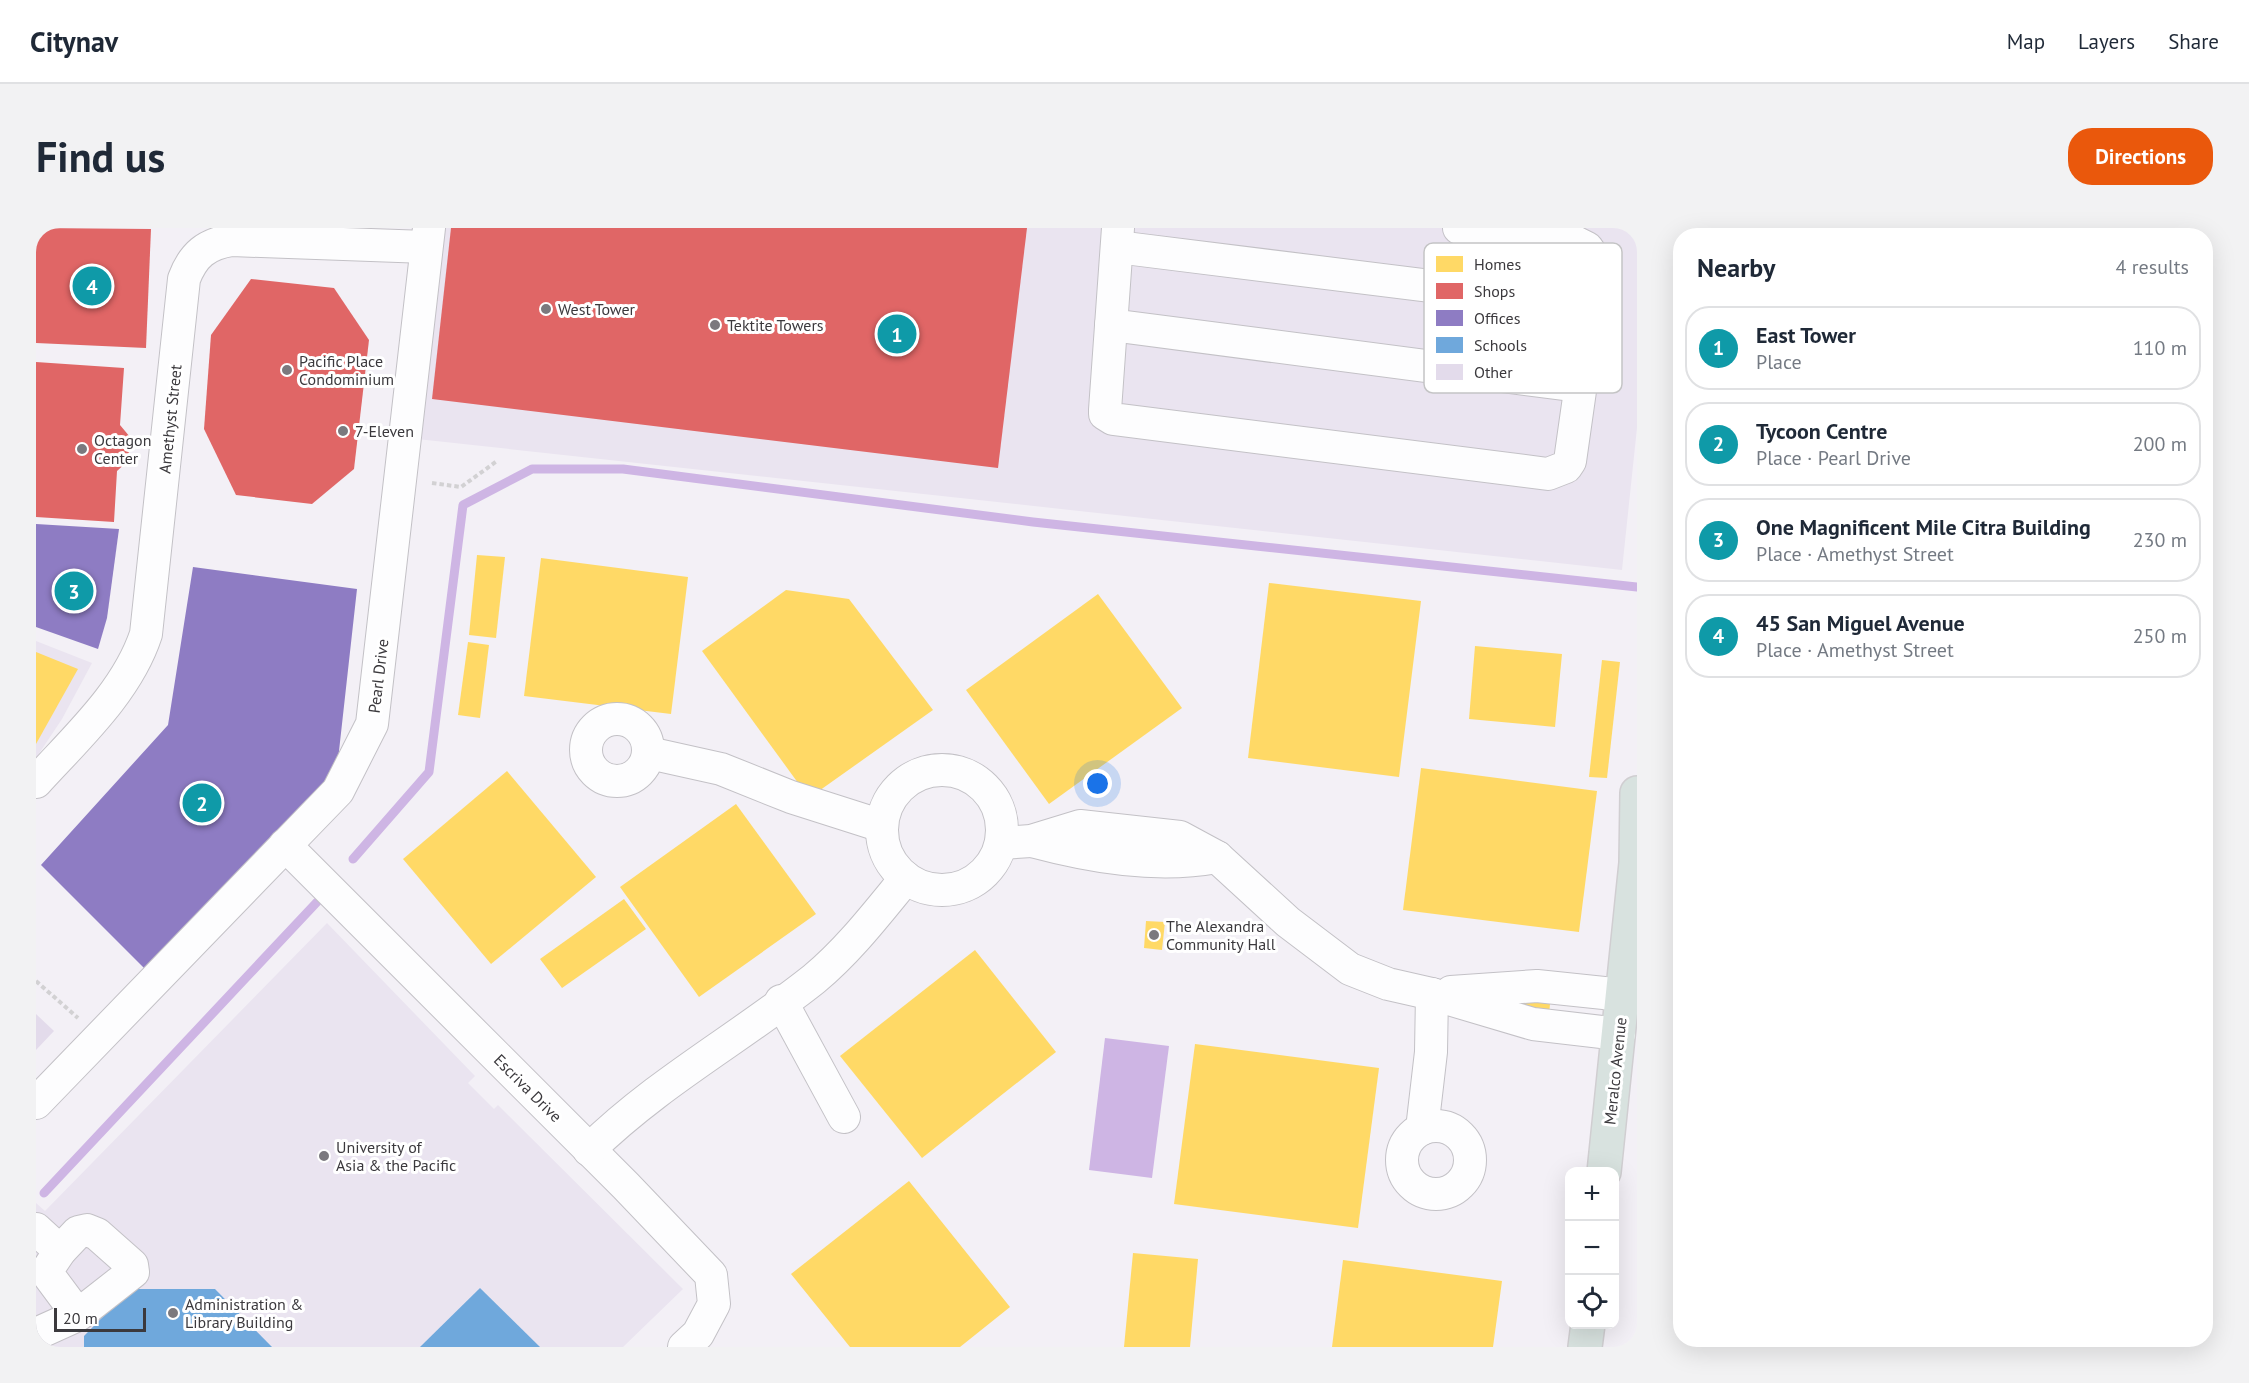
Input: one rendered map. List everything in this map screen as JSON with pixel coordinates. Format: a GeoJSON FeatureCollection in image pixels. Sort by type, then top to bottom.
{"type":"FeatureCollection","features":[{"type":"Feature","properties":{"kind":"main road","name":"Meralco Avenue"},"geometry":{"type":"LineString","coordinates":[[1605,1167],[1636,860],[1637,793]]}},
{"type":"Feature","properties":{"kind":"main road"},"geometry":{"type":"LineString","coordinates":[[1585,1347],[1587,1329]]}},
{"type":"Feature","properties":{"kind":"street"},"geometry":{"type":"LineString","coordinates":[[1459,228],[1577,243]]}},
{"type":"Feature","properties":{"kind":"street","name":"Pearl Drive"},"geometry":{"type":"LineString","coordinates":[[36,1103],[338,791],[372,724],[427,238]]}},
{"type":"Feature","properties":{"kind":"street","name":"Amethyst Street"},"geometry":{"type":"LineString","coordinates":[[36,782],[96,716],[127,675],[139,656],[146,634],[184,279],[189,265],[200,251],[218,242],[232,240],[427,238]]}},
{"type":"Feature","properties":{"kind":"street"},"geometry":{"type":"LineString","coordinates":[[1424,282],[1118,238],[1105,414],[1113,419],[1548,474],[1566,467],[1570,461],[1579,393]]}},
{"type":"Feature","properties":{"kind":"street"},"geometry":{"type":"LineString","coordinates":[[1111,325],[1424,366]]}},
{"type":"Feature","properties":{"kind":"street"},"geometry":{"type":"LineString","coordinates":[[649,753],[721,769],[791,797],[882,826]]}},
{"type":"Feature","properties":{"kind":"street"},"geometry":{"type":"LineString","coordinates":[[1016,842],[1002,823],[997,804],[986,788],[970,776],[951,770],[931,771],[912,777],[897,790],[886,807],[882,826],[884,846],[892,864],[906,878],[924,887],[944,890],[964,886],[981,876],[1016,842],[1080,826],[1180,837],[1217,857],[1288,922],[1350,969],[1388,984],[1432,994],[1533,1024],[1619,1034]]}},
{"type":"Feature","properties":{"kind":"street","name":"Escriva Drive"},"geometry":{"type":"LineString","coordinates":[[285,845],[711,1275],[714,1304],[698,1334],[684,1347]]}},
{"type":"Feature","properties":{"kind":"street"},"geometry":{"type":"LineString","coordinates":[[589,1150],[618,1121],[814,978],[867,925],[906,878]]}},
{"type":"Feature","properties":{"kind":"street"},"geometry":{"type":"LineString","coordinates":[[1432,994],[1537,986],[1623,995]]}},
{"type":"Feature","properties":{"kind":"street"},"geometry":{"type":"LineString","coordinates":[[1422,1129],[1431,1052],[1432,994]]}},
{"type":"Feature","properties":{"kind":"street"},"geometry":{"type":"LineString","coordinates":[[781,1001],[844,1117]]}},
{"type":"Feature","properties":{"kind":"street"},"geometry":{"type":"LineString","coordinates":[[36,1228],[47,1266],[46,1274],[78,1315]]}},
{"type":"Feature","properties":{"kind":"street"},"geometry":{"type":"LineString","coordinates":[[36,1334],[78,1315],[133,1272],[133,1269],[97,1234],[87,1230],[78,1232],[47,1266]]}},
{"type":"Feature","properties":{"kind":"path"},"geometry":{"type":"LineString","coordinates":[[401,478],[461,487],[497,461]]}},
{"type":"Feature","properties":{"kind":"path"},"geometry":{"type":"LineString","coordinates":[[36,981],[100,1037]]}},
{"type":"Feature","properties":{"kind":"shaded area"},"geometry":{"type":"Polygon","coordinates":[[[432,228],[1637,228],[1637,428],[1622,570],[417,439],[432,228]]]}},
{"type":"Feature","properties":{"kind":"shaded area"},"geometry":{"type":"Polygon","coordinates":[[[36,641],[92,663],[62,719],[36,758],[36,641]]]}},
{"type":"Feature","properties":{"kind":"shaded area","name":"University of Asia & the Pacific"},"geometry":{"type":"Polygon","coordinates":[[[327,923],[475,1076],[468,1083],[494,1109],[498,1105],[683,1289],[623,1347],[36,1347],[36,1203],[45,1211],[327,923]]]}},
{"type":"Feature","properties":{"kind":"shaded area"},"geometry":{"type":"Polygon","coordinates":[[[1105,1038],[1169,1046],[1152,1178],[1089,1170],[1105,1038]]]}},
{"type":"Feature","properties":{"kind":"building: Homes"},"geometry":{"type":"Polygon","coordinates":[[[477,555],[505,557],[496,638],[469,635],[477,555]]]}},
{"type":"Feature","properties":{"kind":"building: Homes"},"geometry":{"type":"Polygon","coordinates":[[[541,558],[688,577],[671,714],[524,696],[541,558]]]}},
{"type":"Feature","properties":{"kind":"building: Homes"},"geometry":{"type":"Polygon","coordinates":[[[1269,583],[1421,601],[1399,777],[1248,758],[1269,583]]]}},
{"type":"Feature","properties":{"kind":"building: Homes"},"geometry":{"type":"Polygon","coordinates":[[[786,590],[849,599],[933,710],[809,798],[702,651],[786,590]]]}},
{"type":"Feature","properties":{"kind":"building: Homes"},"geometry":{"type":"Polygon","coordinates":[[[1098,594],[1182,708],[1049,804],[966,690],[1098,594]]]}},
{"type":"Feature","properties":{"kind":"building: Homes"},"geometry":{"type":"Polygon","coordinates":[[[468,642],[489,645],[480,718],[458,715],[468,642]]]}},
{"type":"Feature","properties":{"kind":"building: Homes"},"geometry":{"type":"Polygon","coordinates":[[[1475,646],[1562,654],[1555,727],[1469,719],[1475,646]]]}},
{"type":"Feature","properties":{"kind":"building: Homes"},"geometry":{"type":"Polygon","coordinates":[[[36,652],[78,669],[36,744],[36,652]]]}},
{"type":"Feature","properties":{"kind":"building: Homes"},"geometry":{"type":"Polygon","coordinates":[[[1602,660],[1620,662],[1607,778],[1589,777],[1602,660]]]}},
{"type":"Feature","properties":{"kind":"building: Homes"},"geometry":{"type":"Polygon","coordinates":[[[1421,768],[1597,791],[1579,932],[1403,910],[1421,768]]]}},
{"type":"Feature","properties":{"kind":"building: Homes"},"geometry":{"type":"Polygon","coordinates":[[[507,771],[596,877],[491,964],[403,859],[507,771]]]}},
{"type":"Feature","properties":{"kind":"building: Homes"},"geometry":{"type":"Polygon","coordinates":[[[736,804],[816,914],[699,997],[620,887],[736,804]]]}},
{"type":"Feature","properties":{"kind":"building: Homes"},"geometry":{"type":"Polygon","coordinates":[[[624,899],[646,929],[562,988],[540,959],[624,899]]]}},
{"type":"Feature","properties":{"kind":"building: Homes","name":"The Alexandra Community Hall"},"geometry":{"type":"Polygon","coordinates":[[[1146,921],[1165,922],[1162,950],[1144,948],[1146,921]]]}},
{"type":"Feature","properties":{"kind":"building: Homes"},"geometry":{"type":"Polygon","coordinates":[[[975,950],[1056,1052],[922,1158],[840,1056],[975,950]]]}},
{"type":"Feature","properties":{"kind":"building: Homes"},"geometry":{"type":"Polygon","coordinates":[[[1520,991],[1551,995],[1549,1014],[1517,1010],[1520,991]]]}},
{"type":"Feature","properties":{"kind":"building: Homes"},"geometry":{"type":"Polygon","coordinates":[[[1195,1044],[1379,1068],[1358,1228],[1174,1204],[1195,1044]]]}},
{"type":"Feature","properties":{"kind":"building: Homes"},"geometry":{"type":"Polygon","coordinates":[[[909,1181],[1010,1307],[960,1347],[850,1347],[791,1274],[909,1181]]]}},
{"type":"Feature","properties":{"kind":"building: Homes"},"geometry":{"type":"Polygon","coordinates":[[[1133,1253],[1198,1259],[1190,1347],[1124,1347],[1133,1253]]]}},
{"type":"Feature","properties":{"kind":"building: Homes"},"geometry":{"type":"Polygon","coordinates":[[[1343,1260],[1502,1281],[1493,1347],[1332,1347],[1343,1260]]]}},
{"type":"Feature","properties":{"kind":"building: Shops"},"geometry":{"type":"Polygon","coordinates":[[[36,228],[151,229],[146,348],[36,343],[36,228]]]}},
{"type":"Feature","properties":{"kind":"building: Shops"},"geometry":{"type":"Polygon","coordinates":[[[451,228],[1027,228],[998,468],[432,399],[451,228]]]}},
{"type":"Feature","properties":{"kind":"building: Shops","name":"Pacific Place Condominium"},"geometry":{"type":"Polygon","coordinates":[[[251,279],[334,288],[369,340],[354,469],[312,504],[236,495],[204,429],[211,335],[251,279]]]}},
{"type":"Feature","properties":{"kind":"building: Shops","name":"Octagon Center"},"geometry":{"type":"Polygon","coordinates":[[[36,362],[124,368],[120,425],[130,437],[128,461],[117,471],[114,522],[36,517],[36,362]]]}},
{"type":"Feature","properties":{"kind":"building: Offices"},"geometry":{"type":"Polygon","coordinates":[[[36,524],[119,529],[107,618],[98,649],[36,627],[36,524]]]}},
{"type":"Feature","properties":{"kind":"building: Offices"},"geometry":{"type":"Polygon","coordinates":[[[193,567],[357,589],[337,769],[148,972],[41,865],[168,725],[193,567]]]}},
{"type":"Feature","properties":{"kind":"building: Schools"},"geometry":{"type":"Polygon","coordinates":[[[480,1288],[540,1347],[420,1347],[480,1288]]]}},
{"type":"Feature","properties":{"kind":"building: Schools","name":"Administration & Library Building"},"geometry":{"type":"Polygon","coordinates":[[[130,1289],[215,1289],[272,1347],[84,1347],[84,1336],[130,1289]]]}},
{"type":"Feature","properties":{"kind":"building: Other"},"geometry":{"type":"Polygon","coordinates":[[[36,1014],[54,1031],[36,1050],[36,1014]]]}},
{"type":"Feature","properties":{"kind":"waterway"},"geometry":{"type":"LineString","coordinates":[[353,859],[429,772],[463,505],[532,469],[623,469],[1033,522],[1637,587]]}},
{"type":"Feature","properties":{"kind":"waterway"},"geometry":{"type":"LineString","coordinates":[[44,1193],[317,902]]}},
{"type":"Feature","properties":{"kind":"place","name":"45 San Miguel Avenue"},"geometry":{"type":"Point","coordinates":[92,286]}},
{"type":"Feature","properties":{"kind":"place","name":"West Tower"},"geometry":{"type":"Point","coordinates":[546,309]}},
{"type":"Feature","properties":{"kind":"place","name":"Tektite Towers"},"geometry":{"type":"Point","coordinates":[715,325]}},
{"type":"Feature","properties":{"kind":"place","name":"East Tower"},"geometry":{"type":"Point","coordinates":[897,334]}},
{"type":"Feature","properties":{"kind":"place","name":"Pacific Place Condominium"},"geometry":{"type":"Point","coordinates":[287,370]}},
{"type":"Feature","properties":{"kind":"place","name":"7-Eleven"},"geometry":{"type":"Point","coordinates":[343,431]}},
{"type":"Feature","properties":{"kind":"place","name":"Octagon Center"},"geometry":{"type":"Point","coordinates":[82,449]}},
{"type":"Feature","properties":{"kind":"place","name":"One Magnificent Mile Citra Building"},"geometry":{"type":"Point","coordinates":[74,591]}},
{"type":"Feature","properties":{"kind":"place","name":"Tycoon Centre"},"geometry":{"type":"Point","coordinates":[202,803]}},
{"type":"Feature","properties":{"kind":"place","name":"The Alexandra Community Hall"},"geometry":{"type":"Point","coordinates":[1154,935]}},
{"type":"Feature","properties":{"kind":"place","name":"University of Asia & the Pacific"},"geometry":{"type":"Point","coordinates":[324,1156]}},
{"type":"Feature","properties":{"kind":"place","name":"Administration & Library Building"},"geometry":{"type":"Point","coordinates":[173,1313]}}]}
